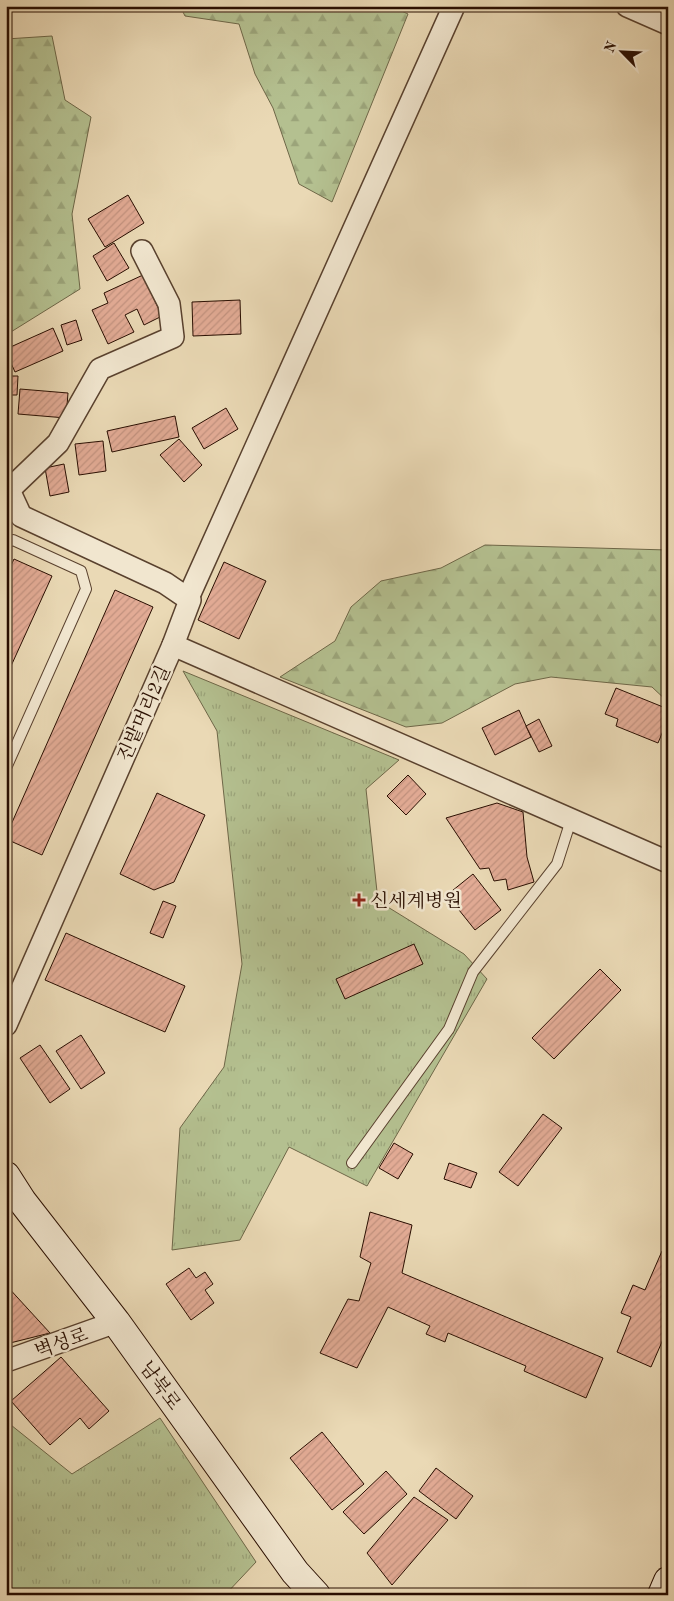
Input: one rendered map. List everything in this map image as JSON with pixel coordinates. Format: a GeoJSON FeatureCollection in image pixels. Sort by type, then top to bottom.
{"type":"FeatureCollection","features":[{"type":"Feature","properties":{"kind":"main road","name":"남북로"},"geometry":{"type":"LineString","coordinates":[[6,1176],[14,1193],[116,1322],[295,1572],[316,1595]]}},
{"type":"Feature","properties":{"kind":"main road"},"geometry":{"type":"LineString","coordinates":[[662,1595],[668,1581]]}},
{"type":"Feature","properties":{"kind":"street","name":"진밭머리2길"},"geometry":{"type":"LineString","coordinates":[[6,1025],[173,645],[190,600],[188,598],[454,6]]}},
{"type":"Feature","properties":{"kind":"street"},"geometry":{"type":"LineString","coordinates":[[628,6],[668,24]]}},
{"type":"Feature","properties":{"kind":"street"},"geometry":{"type":"LineString","coordinates":[[142,251],[169,304],[173,337],[100,369],[58,443],[8,489],[21,516],[165,583],[188,598]]}},
{"type":"Feature","properties":{"kind":"street"},"geometry":{"type":"LineString","coordinates":[[173,645],[668,862]]}},
{"type":"Feature","properties":{"kind":"street","name":"벽성로"},"geometry":{"type":"LineString","coordinates":[[6,1362],[116,1322]]}},
{"type":"Feature","properties":{"kind":"lane"},"geometry":{"type":"LineString","coordinates":[[6,543],[13,540],[81,571],[86,589],[6,768]]}},
{"type":"Feature","properties":{"kind":"lane"},"geometry":{"type":"LineString","coordinates":[[352,1163],[450,1029],[473,972],[557,864],[571,820]]}},
{"type":"Feature","properties":{"kind":"green space"},"geometry":{"type":"Polygon","coordinates":[[[180,6],[391,6],[408,14],[332,202],[299,184],[273,108],[255,74],[239,24],[185,16],[180,6]]]}},
{"type":"Feature","properties":{"kind":"green space"},"geometry":{"type":"Polygon","coordinates":[[[52,36],[65,100],[91,117],[72,214],[80,289],[6,335],[6,39],[52,36]]]}},
{"type":"Feature","properties":{"kind":"green space"},"geometry":{"type":"Polygon","coordinates":[[[485,545],[668,550],[668,702],[652,687],[551,677],[515,684],[442,723],[406,727],[280,677],[335,641],[351,607],[381,581],[441,568],[485,545]]]}},
{"type":"Feature","properties":{"kind":"green space"},"geometry":{"type":"Polygon","coordinates":[[[183,671],[399,760],[366,789],[378,901],[464,954],[487,979],[367,1186],[289,1147],[240,1240],[172,1250],[180,1128],[224,1067],[242,964],[217,731],[183,671]]]}},
{"type":"Feature","properties":{"kind":"green space"},"geometry":{"type":"Polygon","coordinates":[[[160,1418],[256,1562],[225,1595],[6,1595],[6,1421],[72,1474],[160,1418]]]}},
{"type":"Feature","properties":{"kind":"building"},"geometry":{"type":"Polygon","coordinates":[[[128,195],[144,223],[105,247],[88,219],[128,195]]]}},
{"type":"Feature","properties":{"kind":"building"},"geometry":{"type":"Polygon","coordinates":[[[114,243],[129,268],[107,281],[93,256],[114,243]]]}},
{"type":"Feature","properties":{"kind":"building"},"geometry":{"type":"Polygon","coordinates":[[[143,275],[162,316],[144,325],[137,309],[125,315],[134,332],[108,344],[92,310],[108,303],[104,293],[143,275]]]}},
{"type":"Feature","properties":{"kind":"building"},"geometry":{"type":"Polygon","coordinates":[[[240,300],[241,334],[193,336],[192,302],[240,300]]]}},
{"type":"Feature","properties":{"kind":"building"},"geometry":{"type":"Polygon","coordinates":[[[76,320],[82,340],[67,345],[61,325],[76,320]]]}},
{"type":"Feature","properties":{"kind":"building"},"geometry":{"type":"Polygon","coordinates":[[[53,328],[63,351],[15,372],[6,349],[53,328]]]}},
{"type":"Feature","properties":{"kind":"building"},"geometry":{"type":"Polygon","coordinates":[[[6,376],[18,376],[17,395],[6,395],[6,376]]]}},
{"type":"Feature","properties":{"kind":"building"},"geometry":{"type":"Polygon","coordinates":[[[20,389],[68,393],[66,418],[18,414],[20,389]]]}},
{"type":"Feature","properties":{"kind":"building"},"geometry":{"type":"Polygon","coordinates":[[[226,408],[238,429],[204,449],[192,428],[226,408]]]}},
{"type":"Feature","properties":{"kind":"building"},"geometry":{"type":"Polygon","coordinates":[[[175,416],[179,437],[112,452],[107,431],[175,416]]]}},
{"type":"Feature","properties":{"kind":"building"},"geometry":{"type":"Polygon","coordinates":[[[179,439],[202,465],[184,482],[160,455],[179,439]]]}},
{"type":"Feature","properties":{"kind":"building"},"geometry":{"type":"Polygon","coordinates":[[[103,441],[106,471],[79,475],[75,444],[103,441]]]}},
{"type":"Feature","properties":{"kind":"building"},"geometry":{"type":"Polygon","coordinates":[[[64,464],[69,492],[50,496],[45,468],[64,464]]]}},
{"type":"Feature","properties":{"kind":"building"},"geometry":{"type":"Polygon","coordinates":[[[14,559],[52,576],[6,677],[6,576],[14,559]]]}},
{"type":"Feature","properties":{"kind":"building"},"geometry":{"type":"Polygon","coordinates":[[[224,562],[266,581],[239,639],[198,620],[224,562]]]}},
{"type":"Feature","properties":{"kind":"building"},"geometry":{"type":"Polygon","coordinates":[[[115,590],[153,607],[42,855],[6,839],[6,836],[115,590]]]}},
{"type":"Feature","properties":{"kind":"building"},"geometry":{"type":"Polygon","coordinates":[[[616,688],[668,709],[668,719],[658,743],[616,726],[618,719],[605,714],[616,688]]]}},
{"type":"Feature","properties":{"kind":"building"},"geometry":{"type":"Polygon","coordinates":[[[519,710],[531,737],[495,755],[482,728],[519,710]]]}},
{"type":"Feature","properties":{"kind":"building"},"geometry":{"type":"Polygon","coordinates":[[[539,719],[552,746],[539,752],[526,726],[539,719]]]}},
{"type":"Feature","properties":{"kind":"building"},"geometry":{"type":"Polygon","coordinates":[[[408,775],[426,794],[406,815],[387,796],[408,775]]]}},
{"type":"Feature","properties":{"kind":"building"},"geometry":{"type":"Polygon","coordinates":[[[157,793],[205,815],[174,882],[154,890],[120,874],[157,793]]]}},
{"type":"Feature","properties":{"kind":"building"},"geometry":{"type":"Polygon","coordinates":[[[497,803],[523,812],[527,857],[534,882],[508,890],[506,879],[494,881],[489,868],[480,869],[446,818],[497,803]]]}},
{"type":"Feature","properties":{"kind":"building"},"geometry":{"type":"Polygon","coordinates":[[[473,874],[501,910],[475,930],[447,895],[473,874]]]}},
{"type":"Feature","properties":{"kind":"building"},"geometry":{"type":"Polygon","coordinates":[[[163,901],[176,906],[163,938],[150,933],[163,901]]]}},
{"type":"Feature","properties":{"kind":"building"},"geometry":{"type":"Polygon","coordinates":[[[66,933],[185,986],[165,1032],[45,980],[66,933]]]}},
{"type":"Feature","properties":{"kind":"building"},"geometry":{"type":"Polygon","coordinates":[[[414,944],[423,964],[345,999],[336,979],[414,944]]]}},
{"type":"Feature","properties":{"kind":"building"},"geometry":{"type":"Polygon","coordinates":[[[600,969],[621,990],[554,1059],[532,1038],[600,969]]]}},
{"type":"Feature","properties":{"kind":"building"},"geometry":{"type":"Polygon","coordinates":[[[81,1035],[105,1073],[81,1089],[56,1051],[81,1035]]]}},
{"type":"Feature","properties":{"kind":"building"},"geometry":{"type":"Polygon","coordinates":[[[40,1045],[70,1089],[50,1103],[20,1058],[40,1045]]]}},
{"type":"Feature","properties":{"kind":"building"},"geometry":{"type":"Polygon","coordinates":[[[543,1114],[562,1128],[518,1186],[499,1172],[543,1114]]]}},
{"type":"Feature","properties":{"kind":"building"},"geometry":{"type":"Polygon","coordinates":[[[394,1143],[413,1154],[398,1179],[379,1168],[394,1143]]]}},
{"type":"Feature","properties":{"kind":"building"},"geometry":{"type":"Polygon","coordinates":[[[449,1163],[477,1173],[471,1188],[444,1179],[449,1163]]]}},
{"type":"Feature","properties":{"kind":"building"},"geometry":{"type":"Polygon","coordinates":[[[668,1194],[668,1206],[664,1205],[668,1194]]]}},
{"type":"Feature","properties":{"kind":"building"},"geometry":{"type":"Polygon","coordinates":[[[370,1212],[412,1225],[402,1273],[603,1358],[586,1398],[524,1371],[526,1366],[448,1333],[445,1342],[426,1334],[430,1326],[388,1307],[357,1368],[320,1353],[348,1299],[359,1301],[371,1263],[360,1257],[370,1212]]]}},
{"type":"Feature","properties":{"kind":"building"},"geometry":{"type":"Polygon","coordinates":[[[662,1251],[668,1253],[668,1328],[651,1367],[617,1352],[631,1317],[621,1313],[633,1285],[645,1290],[662,1251]]]}},
{"type":"Feature","properties":{"kind":"building"},"geometry":{"type":"Polygon","coordinates":[[[189,1268],[196,1278],[205,1272],[213,1284],[205,1290],[214,1303],[191,1320],[166,1284],[189,1268]]]}},
{"type":"Feature","properties":{"kind":"building"},"geometry":{"type":"Polygon","coordinates":[[[6,1285],[50,1333],[6,1344],[6,1285]]]}},
{"type":"Feature","properties":{"kind":"building"},"geometry":{"type":"Polygon","coordinates":[[[61,1357],[109,1411],[89,1429],[80,1418],[50,1445],[11,1401],[61,1357]]]}},
{"type":"Feature","properties":{"kind":"building"},"geometry":{"type":"Polygon","coordinates":[[[322,1432],[364,1484],[332,1510],[290,1458],[322,1432]]]}},
{"type":"Feature","properties":{"kind":"building"},"geometry":{"type":"Polygon","coordinates":[[[436,1468],[473,1496],[456,1519],[419,1491],[436,1468]]]}},
{"type":"Feature","properties":{"kind":"building"},"geometry":{"type":"Polygon","coordinates":[[[386,1471],[407,1494],[364,1534],[343,1512],[386,1471]]]}},
{"type":"Feature","properties":{"kind":"building"},"geometry":{"type":"Polygon","coordinates":[[[414,1497],[448,1520],[392,1585],[367,1553],[414,1497]]]}},
{"type":"Feature","properties":{"kind":"place","name":"신세계병원"},"geometry":{"type":"Point","coordinates":[359,900]}}]}
